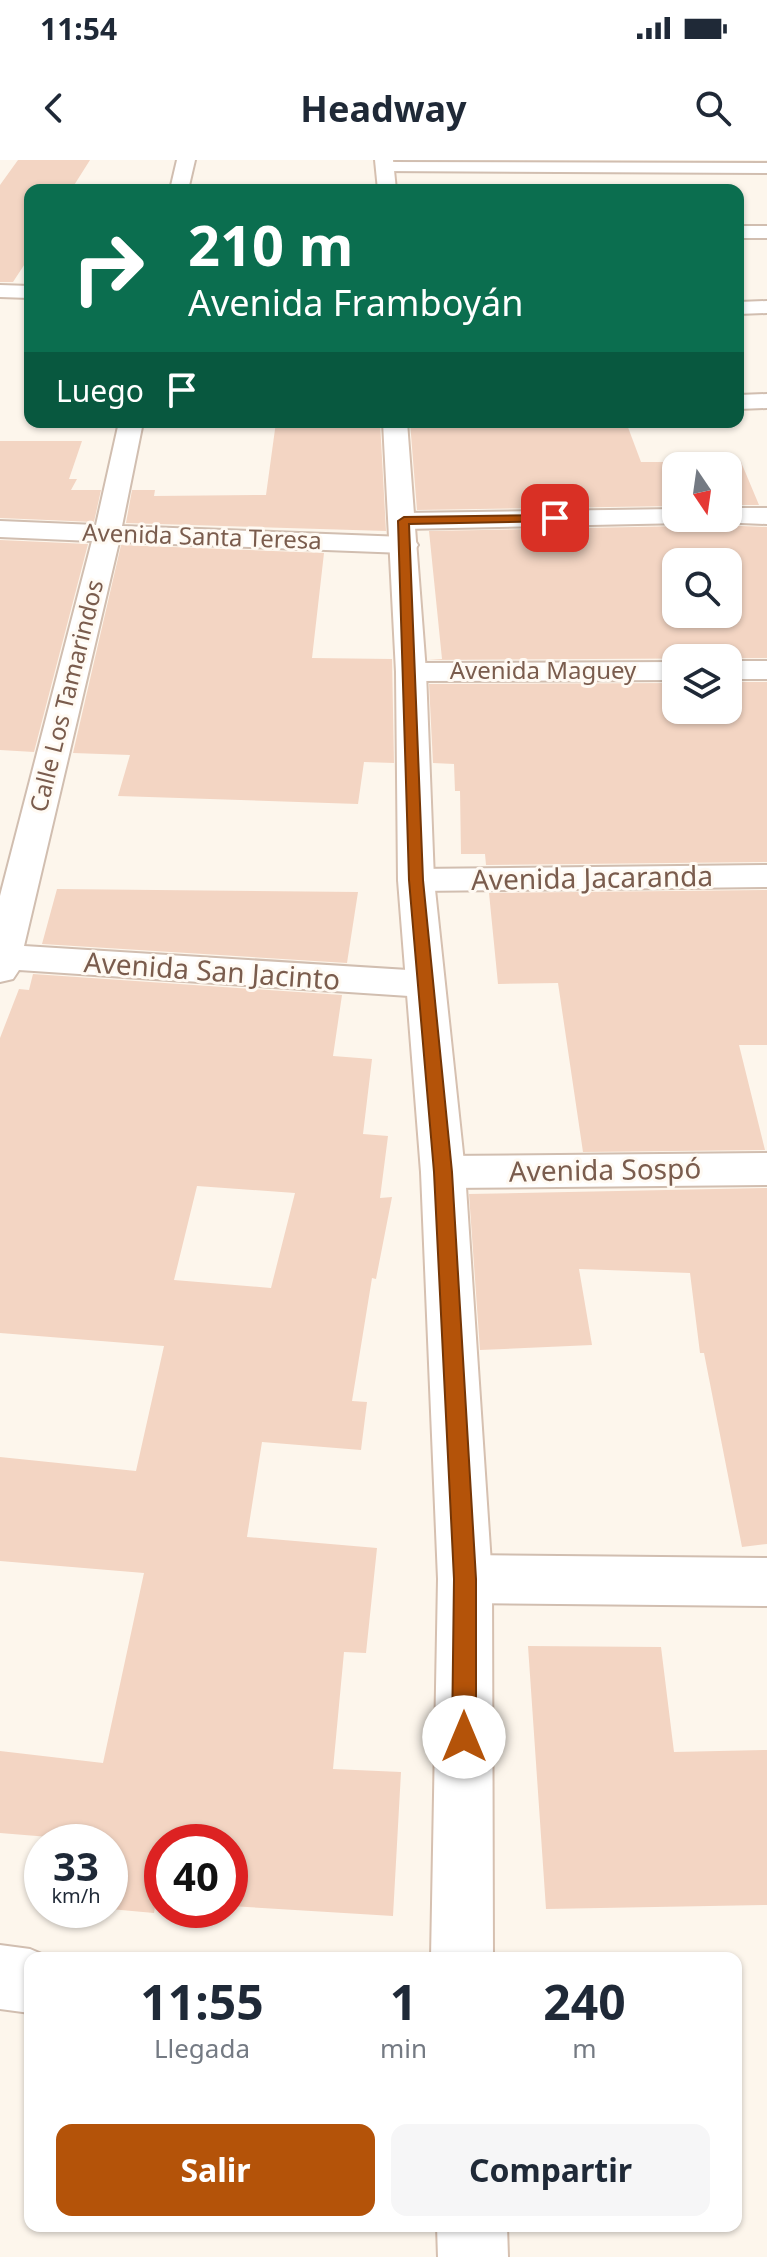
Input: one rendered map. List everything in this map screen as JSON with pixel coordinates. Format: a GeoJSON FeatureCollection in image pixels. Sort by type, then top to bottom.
{"type":"FeatureCollection","features":[{"type":"Feature","properties":{"kind":"street"},"geometry":{"type":"LineString","coordinates":[[180,184],[186,160]]}},
{"type":"Feature","properties":{"kind":"street"},"geometry":{"type":"LineString","coordinates":[[387,184],[385,164],[767,168]]}},
{"type":"Feature","properties":{"kind":"street"},"geometry":{"type":"LineString","coordinates":[[744,232],[767,232]]}},
{"type":"Feature","properties":{"kind":"street"},"geometry":{"type":"LineString","coordinates":[[0,291],[24,292]]}},
{"type":"Feature","properties":{"kind":"street"},"geometry":{"type":"LineString","coordinates":[[744,308],[767,307]]}},
{"type":"Feature","properties":{"kind":"street"},"geometry":{"type":"LineString","coordinates":[[744,402],[767,401]]}},
{"type":"Feature","properties":{"kind":"street","name":"Calle Los Tamarindos"},"geometry":{"type":"LineString","coordinates":[[1,961],[107,534],[130,428]]}},
{"type":"Feature","properties":{"kind":"street"},"geometry":{"type":"LineString","coordinates":[[395,428],[411,672],[416,880],[443,1172],[465,1579],[462,1952]]}},
{"type":"Feature","properties":{"kind":"street"},"geometry":{"type":"LineString","coordinates":[[742,516],[767,516]]}},
{"type":"Feature","properties":{"kind":"street","name":"Avenida Santa Teresa"},"geometry":{"type":"LineString","coordinates":[[0,529],[107,534],[404,533],[662,518]]}},
{"type":"Feature","properties":{"kind":"street"},"geometry":{"type":"LineString","coordinates":[[742,670],[767,670]]}},
{"type":"Feature","properties":{"kind":"street","name":"Avenida Maguey"},"geometry":{"type":"LineString","coordinates":[[411,672],[662,671]]}},
{"type":"Feature","properties":{"kind":"street","name":"Avenida Jacaranda"},"geometry":{"type":"LineString","coordinates":[[416,880],[767,876]]}},
{"type":"Feature","properties":{"kind":"street","name":"Avenida San Jacinto"},"geometry":{"type":"LineString","coordinates":[[1,961],[424,984]]}},
{"type":"Feature","properties":{"kind":"street","name":"Avenida Sospó"},"geometry":{"type":"LineString","coordinates":[[443,1172],[767,1169]]}},
{"type":"Feature","properties":{"kind":"street"},"geometry":{"type":"LineString","coordinates":[[465,1579],[767,1582]]}},
{"type":"Feature","properties":{"kind":"street"},"geometry":{"type":"LineString","coordinates":[[0,1977],[24,1980]]}},
{"type":"Feature","properties":{"kind":"street"},"geometry":{"type":"LineString","coordinates":[[472,2232],[473,2257]]}},
{"type":"Feature","properties":{"kind":"building"},"geometry":{"type":"Polygon","coordinates":[[[18,160],[90,160],[75,184],[24,184],[24,265],[13,282],[0,282],[0,185],[18,160]]]}},
{"type":"Feature","properties":{"kind":"building"},"geometry":{"type":"Polygon","coordinates":[[[275,428],[380,428],[386,531],[126,523],[132,490],[155,490],[154,496],[266,495],[275,428]]]}},
{"type":"Feature","properties":{"kind":"building"},"geometry":{"type":"Polygon","coordinates":[[[410,428],[628,428],[641,462],[662,462],[662,506],[417,510],[410,428]]]}},
{"type":"Feature","properties":{"kind":"building"},"geometry":{"type":"Polygon","coordinates":[[[0,441],[82,441],[69,479],[77,479],[71,490],[101,490],[94,522],[0,518],[0,441]]]}},
{"type":"Feature","properties":{"kind":"building"},"geometry":{"type":"Polygon","coordinates":[[[742,464],[759,505],[742,505],[742,464]]]}},
{"type":"Feature","properties":{"kind":"building"},"geometry":{"type":"Polygon","coordinates":[[[662,526],[662,532],[742,532],[742,526],[767,527],[767,658],[742,658],[742,644],[662,644],[662,659],[428,660],[442,659],[429,531],[662,526]]]}},
{"type":"Feature","properties":{"kind":"building"},"geometry":{"type":"Polygon","coordinates":[[[0,540],[88,544],[34,752],[0,750],[0,540]]]}},
{"type":"Feature","properties":{"kind":"building"},"geometry":{"type":"Polygon","coordinates":[[[121,545],[324,553],[312,658],[392,659],[394,763],[364,762],[358,804],[118,796],[130,755],[73,753],[121,545]]]}},
{"type":"Feature","properties":{"kind":"building"},"geometry":{"type":"Polygon","coordinates":[[[742,682],[767,682],[767,862],[486,865],[485,854],[461,854],[460,791],[455,791],[454,764],[433,763],[429,684],[662,683],[662,724],[742,724],[742,682]]]}},
{"type":"Feature","properties":{"kind":"building"},"geometry":{"type":"Polygon","coordinates":[[[57,889],[358,892],[347,963],[42,944],[57,889]]]}},
{"type":"Feature","properties":{"kind":"building"},"geometry":{"type":"Polygon","coordinates":[[[767,890],[767,1045],[739,1045],[765,1150],[583,1152],[558,983],[498,984],[489,893],[767,890]]]}},
{"type":"Feature","properties":{"kind":"building"},"geometry":{"type":"Polygon","coordinates":[[[33,974],[342,995],[333,1056],[372,1059],[363,1134],[388,1136],[380,1198],[392,1197],[376,1279],[372,1278],[352,1401],[367,1402],[361,1450],[262,1442],[247,1537],[377,1548],[366,1653],[344,1652],[333,1769],[401,1772],[393,1916],[248,1907],[248,1824],[144,1824],[144,1912],[128,1911],[128,1824],[24,1824],[24,1835],[0,1833],[0,1751],[103,1763],[144,1573],[0,1561],[0,1457],[136,1471],[164,1346],[0,1333],[0,1038],[19,989],[29,990],[33,974]],[[197,1186],[174,1280],[271,1288],[295,1193],[197,1186]]]}},
{"type":"Feature","properties":{"kind":"building"},"geometry":{"type":"Polygon","coordinates":[[[767,1188],[767,1544],[742,1547],[704,1353],[700,1353],[690,1273],[579,1269],[592,1345],[480,1350],[469,1194],[767,1188]]]}},
{"type":"Feature","properties":{"kind":"building"},"geometry":{"type":"Polygon","coordinates":[[[528,1646],[661,1647],[674,1752],[767,1750],[767,1905],[546,1909],[528,1646]]]}},
{"type":"Feature","properties":{"kind":"route"},"geometry":{"type":"LineString","coordinates":[[464,1737],[465,1579],[443,1172],[416,880],[404,521],[555,518]]}}]}
